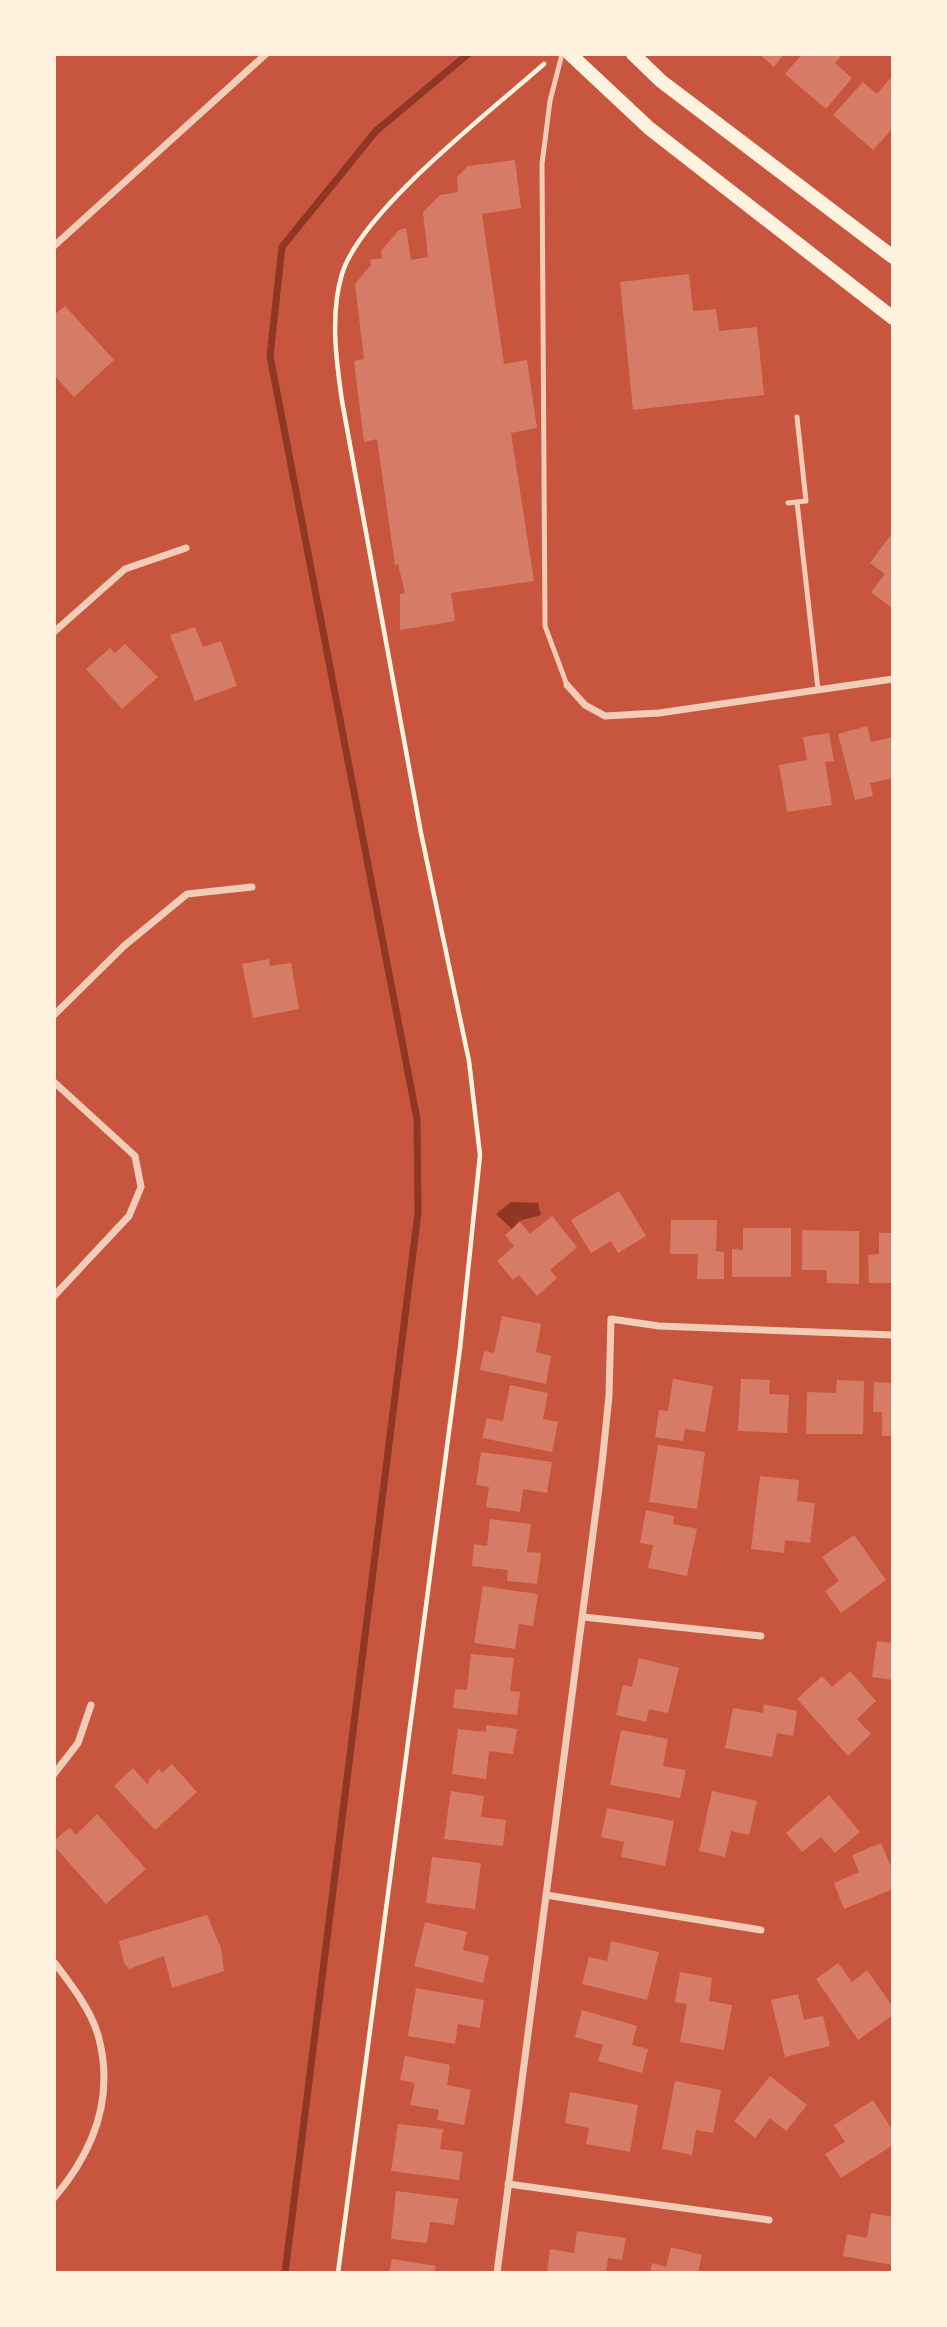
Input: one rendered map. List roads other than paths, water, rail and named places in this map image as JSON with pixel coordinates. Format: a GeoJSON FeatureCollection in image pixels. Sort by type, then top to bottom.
{"type":"FeatureCollection","features":[{"type":"Feature","properties":{"kind":"main road"},"geometry":{"type":"LineString","coordinates":[[570,54],[649,128],[893,318]]}},
{"type":"Feature","properties":{"kind":"main road"},"geometry":{"type":"LineString","coordinates":[[633,54],[661,81],[893,257]]}},
{"type":"Feature","properties":{"kind":"street"},"geometry":{"type":"LineString","coordinates":[[54,246],[266,54]]}},
{"type":"Feature","properties":{"kind":"street"},"geometry":{"type":"LineString","coordinates":[[54,632],[125,569],[186,548]]}},
{"type":"Feature","properties":{"kind":"street"},"geometry":{"type":"LineString","coordinates":[[567,685],[585,705],[605,716],[659,713],[893,679]]}},
{"type":"Feature","properties":{"kind":"street"},"geometry":{"type":"LineString","coordinates":[[54,1015],[124,946],[187,894],[251,887]]}},
{"type":"Feature","properties":{"kind":"street"},"geometry":{"type":"LineString","coordinates":[[54,1082],[135,1156],[141,1187],[129,1216],[54,1296]]}},
{"type":"Feature","properties":{"kind":"street"},"geometry":{"type":"LineString","coordinates":[[497,2273],[583,1617],[609,1396],[611,1320],[659,1325],[893,1335]]}},
{"type":"Feature","properties":{"kind":"street"},"geometry":{"type":"LineString","coordinates":[[583,1617],[761,1636]]}},
{"type":"Feature","properties":{"kind":"street"},"geometry":{"type":"LineString","coordinates":[[54,1774],[78,1743],[91,1705]]}},
{"type":"Feature","properties":{"kind":"street"},"geometry":{"type":"LineString","coordinates":[[545,1895],[761,1930]]}},
{"type":"Feature","properties":{"kind":"street"},"geometry":{"type":"LineString","coordinates":[[54,1962],[98,2033],[107,2079],[95,2132],[73,2176],[54,2198]]}},
{"type":"Feature","properties":{"kind":"street"},"geometry":{"type":"LineString","coordinates":[[508,2184],[769,2220]]}},
{"type":"Feature","properties":{"kind":"lane"},"geometry":{"type":"LineString","coordinates":[[562,54],[550,101],[542,164],[545,626],[567,685]]}},
{"type":"Feature","properties":{"kind":"lane"},"geometry":{"type":"LineString","coordinates":[[788,503],[806,500],[797,417]]}},
{"type":"Feature","properties":{"kind":"lane"},"geometry":{"type":"LineString","coordinates":[[797,502],[818,689]]}},
{"type":"Feature","properties":{"kind":"waterway"},"geometry":{"type":"LineString","coordinates":[[285,2273],[418,1213],[417,1119],[270,356],[282,247],[376,131],[468,54]]}}]}
